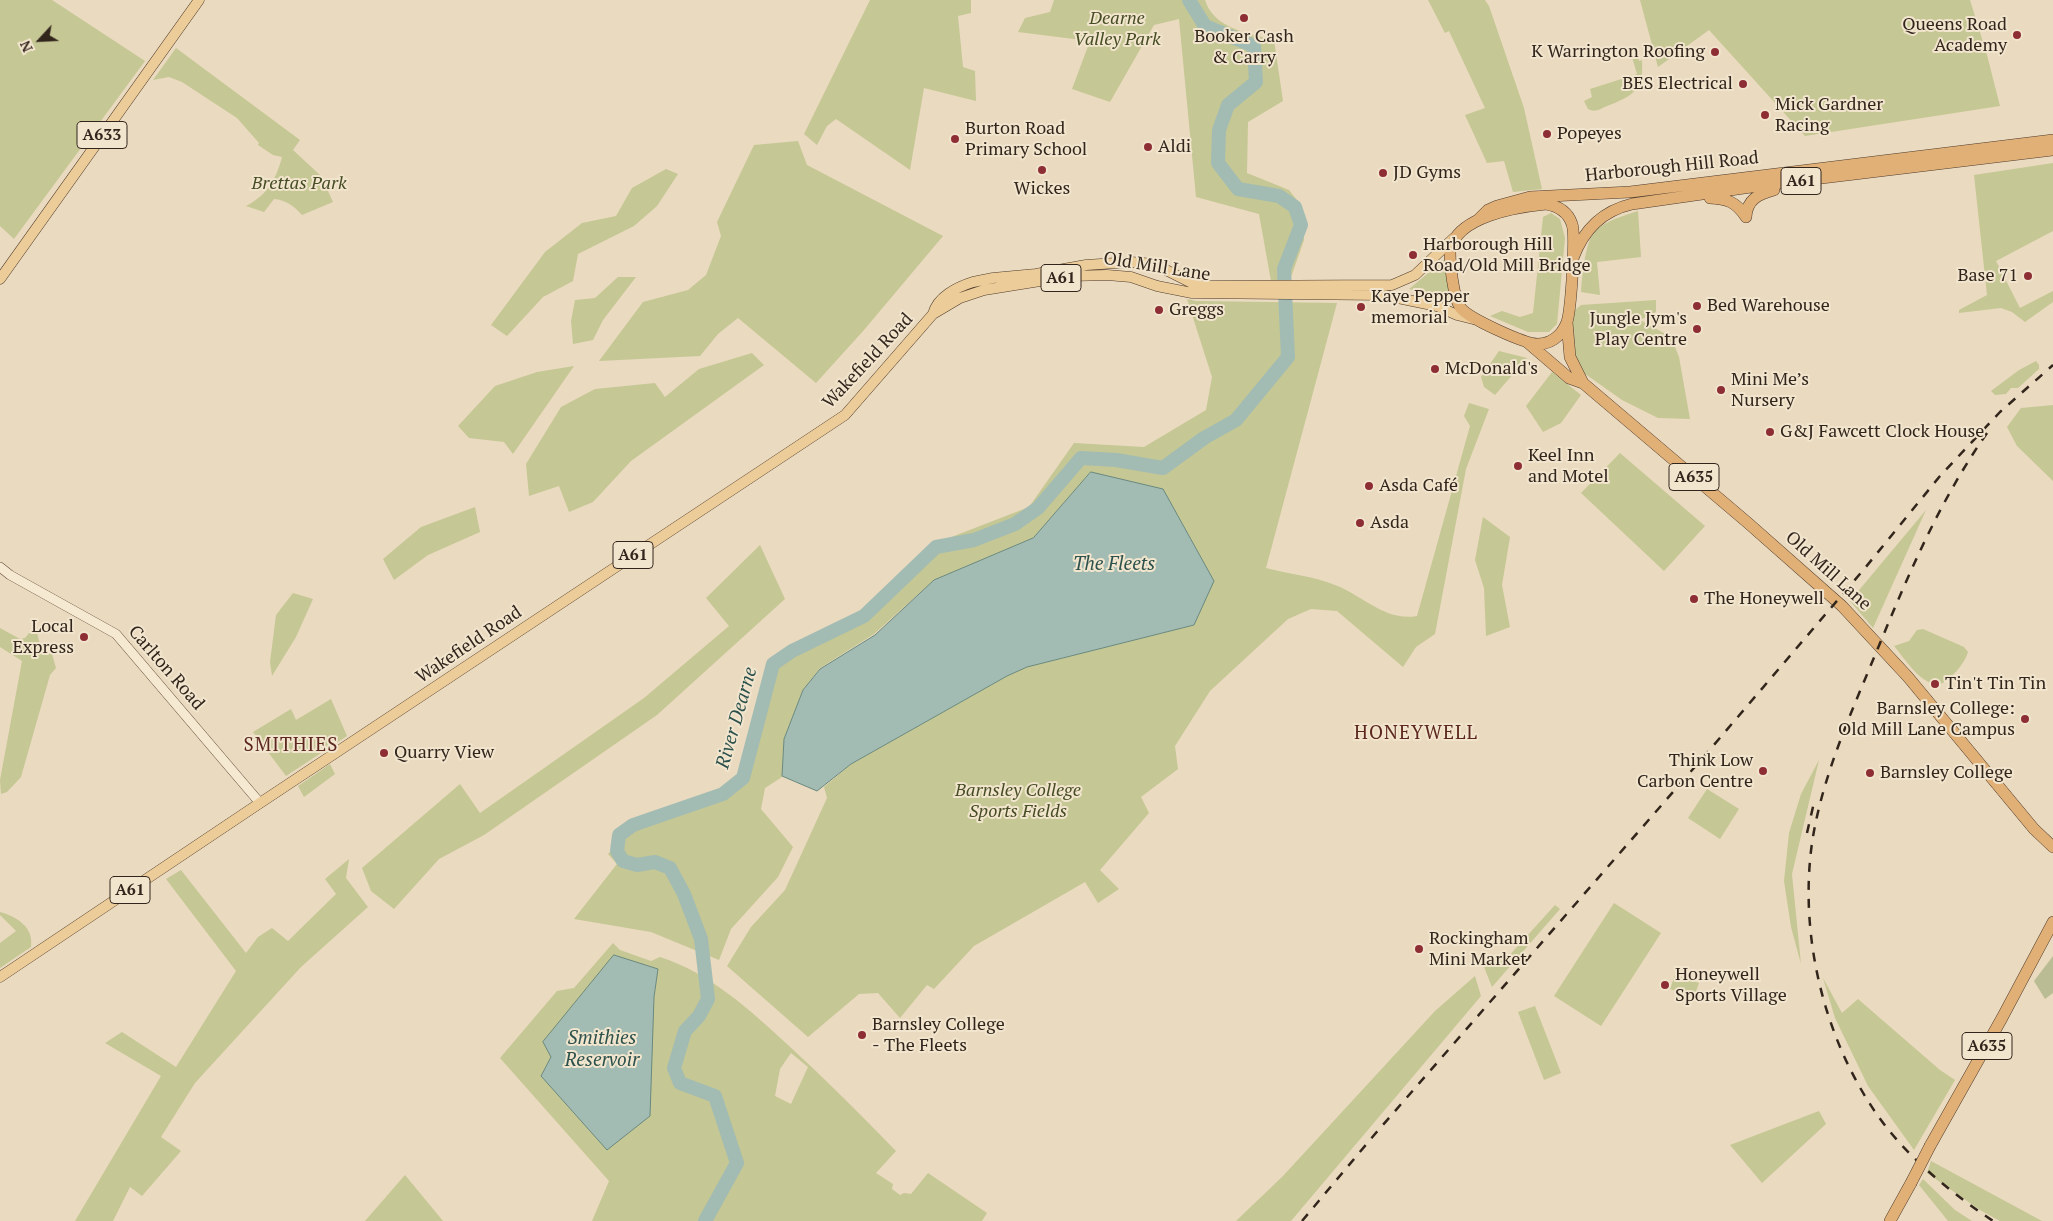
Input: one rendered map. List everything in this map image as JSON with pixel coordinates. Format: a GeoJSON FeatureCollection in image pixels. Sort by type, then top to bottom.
{"type":"FeatureCollection","features":[{"type":"Feature","properties":{"kind":"highway","name":"Harborough Hill Road"},"geometry":{"type":"LineString","coordinates":[[1479,220],[1488,210],[1530,197],[1630,192],[2053,140]]}},
{"type":"Feature","properties":{"kind":"highway","name":"Harborough Hill Road"},"geometry":{"type":"LineString","coordinates":[[1573,258],[1590,226],[1605,214],[1632,204],[2053,150]]}},
{"type":"Feature","properties":{"kind":"highway"},"geometry":{"type":"LineString","coordinates":[[1680,198],[1712,198],[1733,201],[1746,217],[1748,205],[1761,194],[1815,180]]}},
{"type":"Feature","properties":{"kind":"highway"},"geometry":{"type":"LineString","coordinates":[[1546,204],[1565,212],[1573,226],[1573,258],[1567,322],[1559,336],[1549,342],[1540,344],[1526,341],[1473,319],[1460,307],[1457,300],[1450,257],[1454,238],[1464,228],[1479,220],[1511,209],[1546,204]]}},
{"type":"Feature","properties":{"kind":"highway","name":"Old Mill Lane"},"geometry":{"type":"LineString","coordinates":[[1567,322],[1570,357],[1583,383]]}},
{"type":"Feature","properties":{"kind":"highway","name":"Old Mill Lane"},"geometry":{"type":"LineString","coordinates":[[1526,341],[1569,378],[1583,383],[1741,517],[1842,606],[1908,677],[2034,829],[2053,847]]}},
{"type":"Feature","properties":{"kind":"highway","name":"Old Mill Lane"},"geometry":{"type":"LineString","coordinates":[[2021,813],[2053,839]]}},
{"type":"Feature","properties":{"kind":"highway","name":"A635"},"geometry":{"type":"LineString","coordinates":[[1890,1221],[2053,922]]}},
{"type":"Feature","properties":{"kind":"highway","name":"A635"},"geometry":{"type":"LineString","coordinates":[[2041,946],[2053,932]]}},
{"type":"Feature","properties":{"kind":"main road","name":"A633"},"geometry":{"type":"LineString","coordinates":[[0,279],[199,0]]}},
{"type":"Feature","properties":{"kind":"main road","name":"Old Mill Lane"},"geometry":{"type":"LineString","coordinates":[[933,314],[953,301],[975,292],[1085,276],[1131,277],[1157,286],[1192,293],[1397,284],[1415,275],[1454,238]]}},
{"type":"Feature","properties":{"kind":"main road","name":"Old Mill Lane"},"geometry":{"type":"LineString","coordinates":[[933,314],[935,307],[943,298],[958,288],[973,282],[1105,263],[1131,262],[1154,264],[1194,284],[1202,286],[1273,290]]}},
{"type":"Feature","properties":{"kind":"main road","name":"Old Mill Lane"},"geometry":{"type":"LineString","coordinates":[[1290,290],[1398,297],[1437,306],[1457,315],[1473,319]]}},
{"type":"Feature","properties":{"kind":"main road","name":"Wakefield Road"},"geometry":{"type":"LineString","coordinates":[[0,977],[260,802],[845,415],[933,314]]}},
{"type":"Feature","properties":{"kind":"main road","name":"Carlton Road"},"geometry":{"type":"LineString","coordinates":[[0,567],[10,575],[116,634],[260,802]]}},
{"type":"Feature","properties":{"kind":"green space"},"geometry":{"type":"Polygon","coordinates":[[[0,0],[52,0],[145,61],[14,239],[0,226],[0,0]]]}},
{"type":"Feature","properties":{"kind":"green space"},"geometry":{"type":"Polygon","coordinates":[[[870,0],[971,0],[971,13],[958,16],[963,67],[975,71],[976,101],[924,88],[910,170],[836,119],[827,126],[817,145],[804,134],[870,0]]]}},
{"type":"Feature","properties":{"kind":"green space","name":"Dearne Valley Park"},"geometry":{"type":"Polygon","coordinates":[[[1054,0],[1205,0],[1209,10],[1224,24],[1243,32],[1274,40],[1283,101],[1248,122],[1247,173],[1289,190],[1300,204],[1304,240],[1290,280],[1271,281],[1259,214],[1196,197],[1179,19],[1154,25],[1110,102],[1072,89],[1090,41],[1018,32],[1025,18],[1050,12],[1054,0]]]}},
{"type":"Feature","properties":{"kind":"green space"},"geometry":{"type":"Polygon","coordinates":[[[1428,0],[1485,0],[1489,6],[1524,108],[1542,189],[1513,192],[1504,161],[1487,163],[1465,115],[1485,108],[1449,31],[1445,33],[1428,0]]]}},
{"type":"Feature","properties":{"kind":"green space"},"geometry":{"type":"Polygon","coordinates":[[[1640,0],[1970,0],[2000,106],[1805,136],[1709,30],[1658,67],[1640,0]]]}},
{"type":"Feature","properties":{"kind":"green space","name":"Brettas Park"},"geometry":{"type":"Polygon","coordinates":[[[176,48],[300,140],[293,150],[321,176],[333,202],[302,215],[290,204],[274,199],[264,212],[246,206],[260,197],[270,186],[282,157],[273,155],[258,145],[259,143],[237,118],[182,82],[169,77],[153,80],[176,48]]]}},
{"type":"Feature","properties":{"kind":"green space"},"geometry":{"type":"Polygon","coordinates":[[[1638,55],[1639,61],[1642,60],[1642,70],[1639,85],[1635,90],[1624,99],[1600,109],[1593,111],[1588,109],[1584,101],[1592,97],[1590,89],[1637,74],[1632,57],[1638,55]]]}},
{"type":"Feature","properties":{"kind":"green space"},"geometry":{"type":"Polygon","coordinates":[[[798,141],[807,165],[943,236],[864,330],[816,383],[738,318],[718,334],[700,356],[599,361],[643,302],[688,290],[706,275],[721,236],[717,222],[754,145],[798,141]]]}},
{"type":"Feature","properties":{"kind":"green space"},"geometry":{"type":"Polygon","coordinates":[[[2053,163],[2053,231],[1996,261],[2020,308],[2053,291],[2053,302],[2025,322],[2012,312],[2001,308],[1959,313],[1959,310],[1987,295],[1974,175],[2053,163]]]}},
{"type":"Feature","properties":{"kind":"green space"},"geometry":{"type":"Polygon","coordinates":[[[666,169],[678,174],[657,206],[634,226],[578,254],[573,281],[543,297],[507,336],[491,325],[545,252],[582,223],[616,216],[632,188],[666,169]]]}},
{"type":"Feature","properties":{"kind":"green space"},"geometry":{"type":"Polygon","coordinates":[[[1638,211],[1641,257],[1597,262],[1600,295],[1581,292],[1586,251],[1595,231],[1610,221],[1638,211]]]}},
{"type":"Feature","properties":{"kind":"green space"},"geometry":{"type":"Polygon","coordinates":[[[1551,213],[1560,219],[1565,238],[1557,324],[1549,332],[1528,332],[1490,316],[1502,311],[1520,317],[1533,313],[1543,217],[1551,213]]]}},
{"type":"Feature","properties":{"kind":"green space"},"geometry":{"type":"Polygon","coordinates":[[[1445,259],[1452,300],[1409,289],[1445,259]]]}},
{"type":"Feature","properties":{"kind":"green space"},"geometry":{"type":"Polygon","coordinates":[[[618,277],[636,277],[603,320],[593,340],[573,344],[571,321],[575,300],[595,298],[618,277]]]}},
{"type":"Feature","properties":{"kind":"green space","name":"Barnsley College Sports Fields"},"geometry":{"type":"Polygon","coordinates":[[[1187,299],[1196,301],[1337,303],[1266,568],[1327,582],[1345,589],[1374,606],[1395,615],[1417,616],[1470,426],[1464,416],[1469,403],[1489,409],[1466,469],[1435,634],[1416,647],[1403,667],[1337,611],[1311,609],[1288,619],[1210,691],[1175,746],[1178,769],[1141,797],[1149,813],[1100,870],[1119,889],[1098,903],[1085,882],[974,946],[934,989],[927,985],[900,1018],[878,993],[859,994],[808,1037],[727,966],[751,927],[785,890],[827,798],[824,787],[851,764],[1007,676],[1027,667],[1194,625],[1091,472],[1033,538],[934,580],[874,634],[820,668],[803,690],[784,739],[782,777],[765,788],[761,809],[793,847],[778,877],[731,929],[719,960],[651,932],[574,919],[617,864],[608,854],[629,832],[746,782],[773,664],[792,651],[864,616],[931,545],[1029,507],[1074,443],[1144,447],[1206,410],[1212,377],[1187,299]]]}},
{"type":"Feature","properties":{"kind":"green space"},"geometry":{"type":"Polygon","coordinates":[[[1656,300],[1656,312],[1640,320],[1671,337],[1679,357],[1690,419],[1658,418],[1622,400],[1581,371],[1571,347],[1574,311],[1581,305],[1656,300]]]}},
{"type":"Feature","properties":{"kind":"green space"},"geometry":{"type":"Polygon","coordinates":[[[1499,351],[1527,358],[1495,395],[1484,387],[1481,377],[1499,351]]]}},
{"type":"Feature","properties":{"kind":"green space"},"geometry":{"type":"Polygon","coordinates":[[[752,353],[764,365],[631,461],[593,502],[569,512],[559,486],[529,496],[526,464],[561,407],[595,389],[655,383],[665,397],[699,369],[752,353]]]}},
{"type":"Feature","properties":{"kind":"green space"},"geometry":{"type":"Polygon","coordinates":[[[2036,361],[2039,369],[2018,388],[2011,388],[2006,394],[1995,395],[1991,391],[2019,370],[2036,361]]]}},
{"type":"Feature","properties":{"kind":"green space"},"geometry":{"type":"Polygon","coordinates":[[[574,366],[513,454],[504,442],[469,438],[458,426],[495,386],[537,372],[574,366]]]}},
{"type":"Feature","properties":{"kind":"green space"},"geometry":{"type":"Polygon","coordinates":[[[1552,372],[1581,395],[1561,423],[1543,432],[1526,406],[1552,372]]]}},
{"type":"Feature","properties":{"kind":"green space"},"geometry":{"type":"Polygon","coordinates":[[[2053,405],[2053,481],[2017,446],[2007,427],[2021,408],[2053,405]]]}},
{"type":"Feature","properties":{"kind":"green space"},"geometry":{"type":"Polygon","coordinates":[[[1620,453],[1705,526],[1664,571],[1581,493],[1620,453]]]}},
{"type":"Feature","properties":{"kind":"green space"},"geometry":{"type":"Polygon","coordinates":[[[475,507],[480,532],[428,555],[394,580],[383,559],[421,527],[475,507]]]}},
{"type":"Feature","properties":{"kind":"green space"},"geometry":{"type":"Polygon","coordinates":[[[1926,510],[1873,628],[1850,601],[1926,510]]]}},
{"type":"Feature","properties":{"kind":"green space"},"geometry":{"type":"Polygon","coordinates":[[[1483,517],[1510,537],[1502,585],[1510,627],[1486,636],[1484,588],[1475,560],[1483,517]]]}},
{"type":"Feature","properties":{"kind":"green space"},"geometry":{"type":"Polygon","coordinates":[[[760,545],[785,599],[657,715],[484,835],[439,859],[394,909],[371,891],[362,868],[460,784],[480,813],[644,698],[729,626],[706,598],[760,545]]]}},
{"type":"Feature","properties":{"kind":"green space"},"geometry":{"type":"Polygon","coordinates":[[[293,593],[313,599],[296,637],[272,676],[270,662],[276,615],[293,593]]]}},
{"type":"Feature","properties":{"kind":"green space"},"geometry":{"type":"Polygon","coordinates":[[[0,628],[20,639],[25,638],[29,633],[37,633],[41,648],[52,654],[56,668],[50,675],[21,777],[7,792],[1,794],[0,780],[22,661],[0,647],[0,628]]]}},
{"type":"Feature","properties":{"kind":"green space"},"geometry":{"type":"Polygon","coordinates":[[[1923,629],[1964,647],[1968,652],[1956,671],[1939,685],[1932,684],[1919,676],[1894,646],[1909,641],[1917,630],[1923,629]]]}},
{"type":"Feature","properties":{"kind":"green space"},"geometry":{"type":"Polygon","coordinates":[[[331,699],[347,736],[286,776],[253,732],[291,709],[296,720],[331,699]]]}},
{"type":"Feature","properties":{"kind":"green space"},"geometry":{"type":"Polygon","coordinates":[[[1819,760],[1792,874],[1801,964],[1791,927],[1784,881],[1789,833],[1801,794],[1819,760]]]}},
{"type":"Feature","properties":{"kind":"green space"},"geometry":{"type":"Polygon","coordinates":[[[330,764],[335,774],[304,797],[298,786],[330,764]]]}},
{"type":"Feature","properties":{"kind":"green space"},"geometry":{"type":"Polygon","coordinates":[[[1707,789],[1739,809],[1720,839],[1688,818],[1707,789]]]}},
{"type":"Feature","properties":{"kind":"green space"},"geometry":{"type":"Polygon","coordinates":[[[349,859],[346,878],[368,907],[301,967],[195,1083],[161,1137],[181,1151],[142,1196],[130,1187],[113,1221],[75,1221],[161,1076],[105,1043],[122,1032],[176,1067],[236,971],[166,879],[181,870],[246,953],[258,937],[272,928],[288,941],[336,894],[325,879],[349,859]]]}},
{"type":"Feature","properties":{"kind":"green space"},"geometry":{"type":"Polygon","coordinates":[[[1614,903],[1661,933],[1601,1026],[1554,996],[1614,903]]]}},
{"type":"Feature","properties":{"kind":"green space"},"geometry":{"type":"Polygon","coordinates":[[[1555,905],[1560,909],[1492,987],[1484,967],[1506,959],[1555,905]]]}},
{"type":"Feature","properties":{"kind":"green space"},"geometry":{"type":"Polygon","coordinates":[[[0,912],[18,920],[27,928],[30,934],[31,947],[0,968],[0,943],[16,931],[0,915],[0,912]]]}},
{"type":"Feature","properties":{"kind":"green space"},"geometry":{"type":"Polygon","coordinates":[[[613,943],[620,950],[651,961],[660,957],[696,973],[728,994],[759,1019],[829,1084],[896,1151],[876,1173],[893,1184],[892,1189],[900,1195],[904,1193],[911,1194],[928,1173],[987,1213],[982,1221],[592,1221],[609,1181],[500,1058],[557,991],[574,988],[613,943]],[[658,969],[551,1057],[541,1076],[654,997],[658,969]],[[791,1053],[780,1069],[775,1096],[791,1104],[808,1067],[791,1053]]]}},
{"type":"Feature","properties":{"kind":"green space"},"geometry":{"type":"Polygon","coordinates":[[[2053,956],[2053,993],[2045,999],[2034,981],[2053,956]]]}},
{"type":"Feature","properties":{"kind":"green space"},"geometry":{"type":"Polygon","coordinates":[[[1675,975],[1699,983],[1694,997],[1670,989],[1675,975]]]}},
{"type":"Feature","properties":{"kind":"green space"},"geometry":{"type":"Polygon","coordinates":[[[1475,976],[1481,996],[1291,1221],[1236,1221],[1283,1176],[1435,1011],[1475,976]]]}},
{"type":"Feature","properties":{"kind":"green space"},"geometry":{"type":"Polygon","coordinates":[[[1823,978],[1842,1013],[1858,999],[1940,1070],[1955,1080],[1914,1150],[1868,1086],[1835,1018],[1823,978]]]}},
{"type":"Feature","properties":{"kind":"green space"},"geometry":{"type":"Polygon","coordinates":[[[1535,1006],[1561,1073],[1544,1080],[1518,1012],[1535,1006]]]}},
{"type":"Feature","properties":{"kind":"green space"},"geometry":{"type":"Polygon","coordinates":[[[1819,1111],[1826,1124],[1762,1183],[1730,1145],[1819,1111]]]}},
{"type":"Feature","properties":{"kind":"green space"},"geometry":{"type":"Polygon","coordinates":[[[1931,1161],[2042,1221],[2000,1221],[1980,1210],[1927,1173],[1931,1161]]]}},
{"type":"Feature","properties":{"kind":"green space"},"geometry":{"type":"Polygon","coordinates":[[[405,1175],[443,1221],[365,1221],[405,1175]]]}},
{"type":"Feature","properties":{"kind":"green space"},"geometry":{"type":"Polygon","coordinates":[[[1923,1179],[1955,1210],[1972,1221],[1948,1221],[1919,1185],[1923,1179]]]}},
{"type":"Feature","properties":{"kind":"water","name":"The Fleets"},"geometry":{"type":"Polygon","coordinates":[[[1091,472],[1163,489],[1214,581],[1194,625],[1027,667],[1007,676],[851,764],[817,791],[782,776],[784,739],[803,690],[820,669],[875,635],[934,580],[1033,538],[1091,472]]]}},
{"type":"Feature","properties":{"kind":"water","name":"Smithies Reservoir"},"geometry":{"type":"Polygon","coordinates":[[[614,955],[658,969],[654,997],[650,1116],[607,1150],[541,1076],[551,1057],[543,1042],[614,955]]]}},
{"type":"Feature","properties":{"kind":"waterway","name":"River Dearne"},"geometry":{"type":"LineString","coordinates":[[705,1221],[737,1163],[715,1096],[680,1083],[674,1068],[685,1031],[699,1016],[708,999],[701,939],[684,894],[670,868],[655,862],[637,865],[623,861],[617,851],[619,835],[633,825],[723,794],[743,778],[773,664],[792,651],[864,616],[936,547],[974,540],[1015,524],[1038,508],[1081,458],[1116,460],[1163,468],[1204,438],[1236,420],[1288,357],[1284,269],[1301,225],[1295,207],[1279,196],[1238,189],[1218,163],[1219,130],[1228,105],[1256,82],[1254,46],[1205,26],[1189,0]]}},
{"type":"Feature","properties":{"kind":"railway"},"geometry":{"type":"LineString","coordinates":[[1302,1221],[1375,1134],[1707,753],[1865,568],[1940,476],[2000,412],[2053,365]]}},
{"type":"Feature","properties":{"kind":"railway"},"geometry":{"type":"LineString","coordinates":[[1987,433],[1954,484],[1926,538],[1848,720],[1830,768],[1812,843],[1809,878],[1809,914],[1820,986],[1843,1054],[1859,1086],[1878,1116],[1916,1160],[1961,1198],[1993,1221]]}},
{"type":"Feature","properties":{"kind":"railway"},"geometry":{"type":"LineString","coordinates":[[1807,833],[1815,798]]}},
{"type":"Feature","properties":{"kind":"place","name":"Booker Cash & Carry"},"geometry":{"type":"Point","coordinates":[1244,18]}},
{"type":"Feature","properties":{"kind":"place","name":"Queens Road Academy"},"geometry":{"type":"Point","coordinates":[2017,35]}},
{"type":"Feature","properties":{"kind":"place","name":"K Warrington Roofing"},"geometry":{"type":"Point","coordinates":[1715,52]}},
{"type":"Feature","properties":{"kind":"place","name":"BES Electrical"},"geometry":{"type":"Point","coordinates":[1743,84]}},
{"type":"Feature","properties":{"kind":"place","name":"Mick Gardner Racing"},"geometry":{"type":"Point","coordinates":[1765,115]}},
{"type":"Feature","properties":{"kind":"place","name":"Popeyes"},"geometry":{"type":"Point","coordinates":[1547,134]}},
{"type":"Feature","properties":{"kind":"place","name":"Burton Road Primary School"},"geometry":{"type":"Point","coordinates":[955,139]}},
{"type":"Feature","properties":{"kind":"place","name":"Aldi"},"geometry":{"type":"Point","coordinates":[1148,147]}},
{"type":"Feature","properties":{"kind":"place","name":"Wickes"},"geometry":{"type":"Point","coordinates":[1042,170]}},
{"type":"Feature","properties":{"kind":"place","name":"JD Gyms"},"geometry":{"type":"Point","coordinates":[1383,173]}},
{"type":"Feature","properties":{"kind":"place","name":"Harborough Hill Road/Old Mill Bridge"},"geometry":{"type":"Point","coordinates":[1413,255]}},
{"type":"Feature","properties":{"kind":"place","name":"Base 71"},"geometry":{"type":"Point","coordinates":[2028,276]}},
{"type":"Feature","properties":{"kind":"place","name":"Bed Warehouse"},"geometry":{"type":"Point","coordinates":[1697,306]}},
{"type":"Feature","properties":{"kind":"place","name":"Kaye Pepper memorial"},"geometry":{"type":"Point","coordinates":[1361,307]}},
{"type":"Feature","properties":{"kind":"place","name":"Greggs"},"geometry":{"type":"Point","coordinates":[1159,310]}},
{"type":"Feature","properties":{"kind":"place","name":"Jungle Jym's Play Centre"},"geometry":{"type":"Point","coordinates":[1697,329]}},
{"type":"Feature","properties":{"kind":"place","name":"McDonald's"},"geometry":{"type":"Point","coordinates":[1435,369]}},
{"type":"Feature","properties":{"kind":"place","name":"Mini Me’s Nursery"},"geometry":{"type":"Point","coordinates":[1721,390]}},
{"type":"Feature","properties":{"kind":"place","name":"G&J Fawcett Clock House"},"geometry":{"type":"Point","coordinates":[1770,432]}},
{"type":"Feature","properties":{"kind":"place","name":"Keel Inn and Motel"},"geometry":{"type":"Point","coordinates":[1518,466]}},
{"type":"Feature","properties":{"kind":"place","name":"Asda Café"},"geometry":{"type":"Point","coordinates":[1369,486]}},
{"type":"Feature","properties":{"kind":"place","name":"Asda"},"geometry":{"type":"Point","coordinates":[1360,523]}},
{"type":"Feature","properties":{"kind":"place","name":"The Honeywell"},"geometry":{"type":"Point","coordinates":[1694,599]}},
{"type":"Feature","properties":{"kind":"place","name":"Local Express"},"geometry":{"type":"Point","coordinates":[84,637]}},
{"type":"Feature","properties":{"kind":"place","name":"Tin't Tin Tin"},"geometry":{"type":"Point","coordinates":[1935,684]}},
{"type":"Feature","properties":{"kind":"place","name":"Barnsley College: Old Mill Lane Campus"},"geometry":{"type":"Point","coordinates":[2025,719]}},
{"type":"Feature","properties":{"kind":"place","name":"Quarry View"},"geometry":{"type":"Point","coordinates":[384,753]}},
{"type":"Feature","properties":{"kind":"place","name":"Think Low Carbon Centre"},"geometry":{"type":"Point","coordinates":[1763,771]}},
{"type":"Feature","properties":{"kind":"place","name":"Barnsley College"},"geometry":{"type":"Point","coordinates":[1870,773]}},
{"type":"Feature","properties":{"kind":"place","name":"Rockingham Mini Market"},"geometry":{"type":"Point","coordinates":[1419,949]}},
{"type":"Feature","properties":{"kind":"place","name":"Honeywell Sports Village"},"geometry":{"type":"Point","coordinates":[1665,985]}},
{"type":"Feature","properties":{"kind":"place","name":"Barnsley College - The Fleets"},"geometry":{"type":"Point","coordinates":[862,1035]}},
{"type":"Feature","properties":{"kind":"district","name":"HONEYWELL"},"geometry":{"type":"Point","coordinates":[1416,734]}},
{"type":"Feature","properties":{"kind":"district","name":"SMITHIES"},"geometry":{"type":"Point","coordinates":[291,746]}}]}
